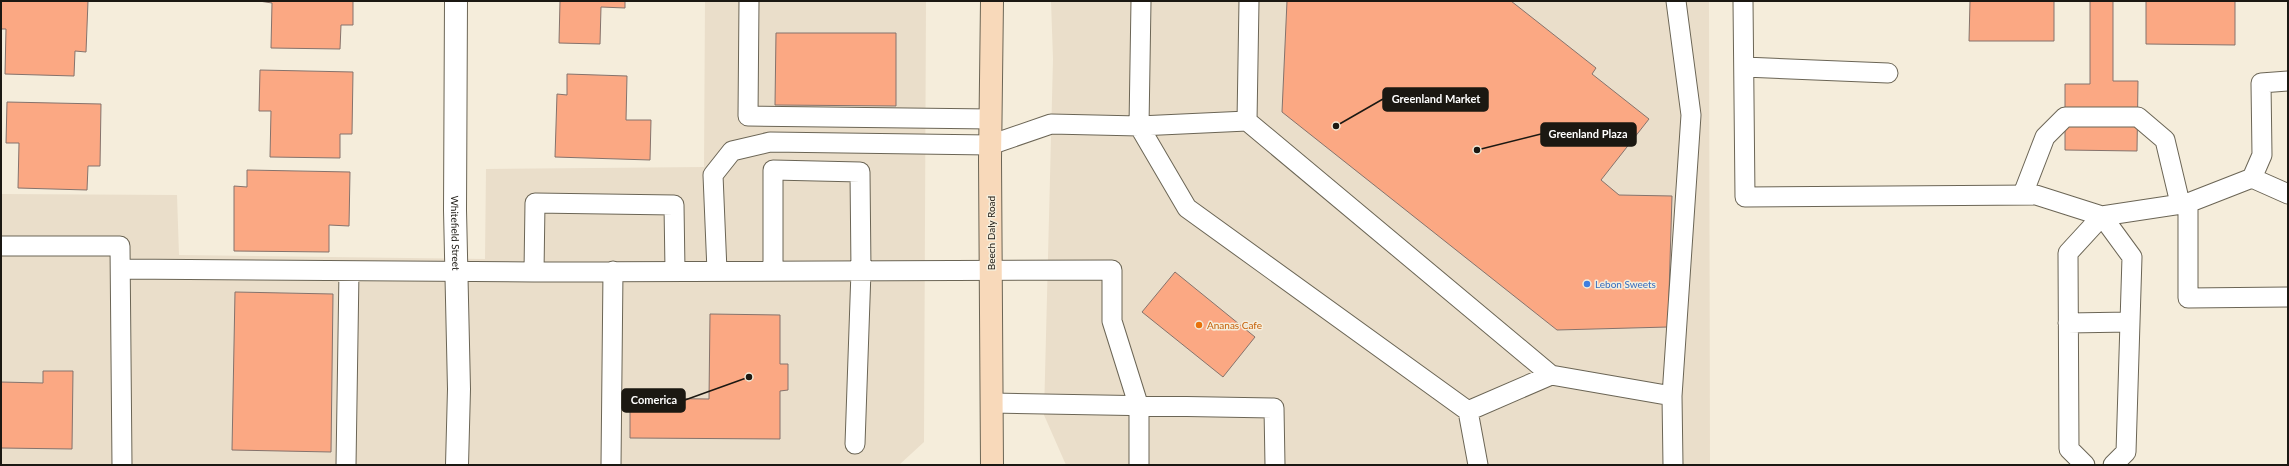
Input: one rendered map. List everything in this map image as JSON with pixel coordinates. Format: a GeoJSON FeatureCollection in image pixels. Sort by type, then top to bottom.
{"type":"FeatureCollection","features":[{"type":"Feature","properties":{"kind":"main road","name":"Beech Daly Road"},"geometry":{"type":"LineString","coordinates":[[992,1],[990,145],[992,465]]}},
{"type":"Feature","properties":{"kind":"street","name":"Whitefield Street"},"geometry":{"type":"LineString","coordinates":[[456,1],[459,389],[457,465]]}},
{"type":"Feature","properties":{"kind":"lane"},"geometry":{"type":"LineString","coordinates":[[749,1],[748,116],[991,119]]}},
{"type":"Feature","properties":{"kind":"lane"},"geometry":{"type":"LineString","coordinates":[[1141,1],[1139,126],[1187,208],[1468,410],[1478,465]]}},
{"type":"Feature","properties":{"kind":"lane"},"geometry":{"type":"LineString","coordinates":[[1247,121],[1249,1]]}},
{"type":"Feature","properties":{"kind":"lane"},"geometry":{"type":"LineString","coordinates":[[1673,465],[1672,396],[1691,116],[1676,1]]}},
{"type":"Feature","properties":{"kind":"lane"},"geometry":{"type":"LineString","coordinates":[[1743,1],[1745,197],[2023,194],[2036,195],[2102,216],[2184,203],[2252,178],[2288,194]]}},
{"type":"Feature","properties":{"kind":"lane"},"geometry":{"type":"LineString","coordinates":[[1744,67],[1888,73]]}},
{"type":"Feature","properties":{"kind":"lane"},"geometry":{"type":"LineString","coordinates":[[2252,178],[2262,155],[2260,83],[2288,81]]}},
{"type":"Feature","properties":{"kind":"lane"},"geometry":{"type":"LineString","coordinates":[[2023,194],[2045,137],[2065,117],[2138,117],[2165,140],[2184,203],[2188,298],[2288,297]]}},
{"type":"Feature","properties":{"kind":"lane"},"geometry":{"type":"LineString","coordinates":[[717,271],[713,175],[732,151],[770,142],[990,145],[1051,124],[1139,126],[1247,121],[1551,375],[1672,396]]}},
{"type":"Feature","properties":{"kind":"lane"},"geometry":{"type":"LineString","coordinates":[[773,270],[773,170],[860,172],[861,271],[855,444]]}},
{"type":"Feature","properties":{"kind":"lane"},"geometry":{"type":"LineString","coordinates":[[534,272],[535,203],[674,205],[675,270]]}},
{"type":"Feature","properties":{"kind":"lane"},"geometry":{"type":"LineString","coordinates":[[2102,216],[2132,257],[2126,452],[2113,465]]}},
{"type":"Feature","properties":{"kind":"lane"},"geometry":{"type":"LineString","coordinates":[[2086,465],[2069,449],[2068,253],[2102,216]]}},
{"type":"Feature","properties":{"kind":"lane"},"geometry":{"type":"LineString","coordinates":[[1,246],[120,246],[122,465]]}},
{"type":"Feature","properties":{"kind":"lane"},"geometry":{"type":"LineString","coordinates":[[121,269],[534,272],[675,270],[1112,270],[1112,321],[1139,407],[1139,465]]}},
{"type":"Feature","properties":{"kind":"lane"},"geometry":{"type":"LineString","coordinates":[[346,465],[349,271]]}},
{"type":"Feature","properties":{"kind":"lane"},"geometry":{"type":"LineString","coordinates":[[611,465],[613,271]]}},
{"type":"Feature","properties":{"kind":"lane"},"geometry":{"type":"LineString","coordinates":[[2068,323],[2130,322]]}},
{"type":"Feature","properties":{"kind":"lane"},"geometry":{"type":"LineString","coordinates":[[1468,410],[1551,375]]}},
{"type":"Feature","properties":{"kind":"lane"},"geometry":{"type":"LineString","coordinates":[[992,403],[1139,407],[1274,408],[1275,465]]}},
{"type":"Feature","properties":{"kind":"shaded area"},"geometry":{"type":"Polygon","coordinates":[[[705,1],[926,1],[924,442],[899,465],[1,465],[1,194],[177,195],[179,255],[485,259],[486,169],[704,167],[705,1]]]}},
{"type":"Feature","properties":{"kind":"shaded area"},"geometry":{"type":"Polygon","coordinates":[[[1051,1],[1709,1],[1710,465],[1066,465],[1044,415],[1053,59],[1051,1]]]}},
{"type":"Feature","properties":{"kind":"building"},"geometry":{"type":"Polygon","coordinates":[[[1,1],[88,1],[86,52],[75,51],[74,76],[5,74],[6,29],[1,29],[1,1]]]}},
{"type":"Feature","properties":{"kind":"building"},"geometry":{"type":"Polygon","coordinates":[[[259,1],[353,1],[353,25],[341,25],[340,49],[271,48],[272,3],[259,1]]]}},
{"type":"Feature","properties":{"kind":"building"},"geometry":{"type":"Polygon","coordinates":[[[560,1],[625,1],[625,8],[601,7],[600,44],[559,43],[560,1]]]}},
{"type":"Feature","properties":{"kind":"building"},"geometry":{"type":"Polygon","coordinates":[[[1287,1],[1511,1],[1596,68],[1592,74],[1649,119],[1601,180],[1619,195],[1672,196],[1668,327],[1557,330],[1282,112],[1287,1]]]}},
{"type":"Feature","properties":{"kind":"building"},"geometry":{"type":"Polygon","coordinates":[[[1970,1],[2054,1],[2054,41],[1969,41],[1970,1]]]}},
{"type":"Feature","properties":{"kind":"building"},"geometry":{"type":"Polygon","coordinates":[[[2090,1],[2113,1],[2113,81],[2138,81],[2137,151],[2065,150],[2065,84],[2090,84],[2090,1]]]}},
{"type":"Feature","properties":{"kind":"building"},"geometry":{"type":"Polygon","coordinates":[[[2146,1],[2235,1],[2235,45],[2146,44],[2146,1]]]}},
{"type":"Feature","properties":{"kind":"building"},"geometry":{"type":"Polygon","coordinates":[[[776,33],[896,33],[896,106],[775,105],[776,33]]]}},
{"type":"Feature","properties":{"kind":"building"},"geometry":{"type":"Polygon","coordinates":[[[260,70],[353,72],[352,134],[340,134],[340,158],[270,157],[271,111],[259,111],[260,70]]]}},
{"type":"Feature","properties":{"kind":"building"},"geometry":{"type":"Polygon","coordinates":[[[567,74],[627,76],[626,120],[651,120],[650,160],[555,157],[557,94],[567,95],[567,74]]]}},
{"type":"Feature","properties":{"kind":"building"},"geometry":{"type":"Polygon","coordinates":[[[7,102],[101,104],[100,166],[88,166],[87,190],[18,188],[19,143],[6,143],[7,102]]]}},
{"type":"Feature","properties":{"kind":"building"},"geometry":{"type":"Polygon","coordinates":[[[247,170],[350,172],[349,226],[329,225],[329,252],[234,251],[234,186],[247,187],[247,170]]]}},
{"type":"Feature","properties":{"kind":"building","name":"Ananas Cafe"},"geometry":{"type":"Polygon","coordinates":[[[1175,272],[1255,337],[1223,377],[1142,312],[1175,272]]]}},
{"type":"Feature","properties":{"kind":"building"},"geometry":{"type":"Polygon","coordinates":[[[235,292],[333,294],[331,452],[232,450],[235,292]]]}},
{"type":"Feature","properties":{"kind":"building"},"geometry":{"type":"Polygon","coordinates":[[[710,314],[780,315],[780,364],[788,364],[788,390],[780,391],[780,439],[630,438],[630,398],[709,399],[710,314]]]}},
{"type":"Feature","properties":{"kind":"building"},"geometry":{"type":"Polygon","coordinates":[[[43,371],[73,371],[72,449],[1,448],[1,382],[43,383],[43,371]]]}},
{"type":"Feature","properties":{"kind":"place","name":"Greenland Market"},"geometry":{"type":"Point","coordinates":[1336,126]}},
{"type":"Feature","properties":{"kind":"place","name":"Greenland Plaza"},"geometry":{"type":"Point","coordinates":[1477,150]}},
{"type":"Feature","properties":{"kind":"place","name":"Lebon Sweets"},"geometry":{"type":"Point","coordinates":[1587,284]}},
{"type":"Feature","properties":{"kind":"place","name":"Ananas Cafe"},"geometry":{"type":"Point","coordinates":[1199,325]}},
{"type":"Feature","properties":{"kind":"place","name":"Comerica"},"geometry":{"type":"Point","coordinates":[749,377]}}]}
